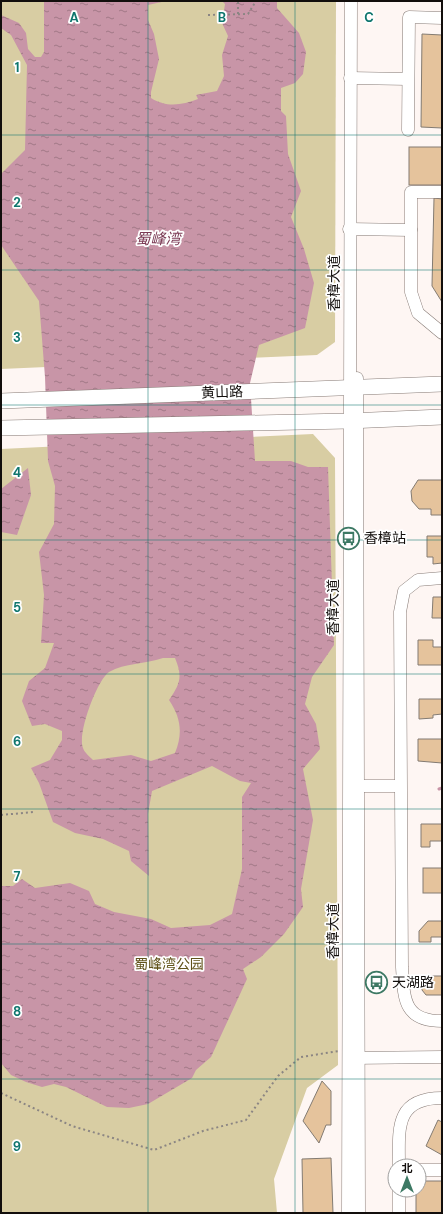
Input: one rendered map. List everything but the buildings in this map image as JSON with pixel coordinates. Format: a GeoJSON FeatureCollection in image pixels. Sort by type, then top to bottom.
{"type":"FeatureCollection","features":[{"type":"Feature","properties":{"kind":"main road","name":"黄山路"},"geometry":{"type":"LineString","coordinates":[[1,401],[353,386],[442,384]]}},
{"type":"Feature","properties":{"kind":"main road"},"geometry":{"type":"LineString","coordinates":[[1,428],[353,421],[442,417]]}},
{"type":"Feature","properties":{"kind":"street","name":"香樟大道"},"geometry":{"type":"LineString","coordinates":[[350,1],[353,78]]}},
{"type":"Feature","properties":{"kind":"street","name":"香樟大道"},"geometry":{"type":"LineString","coordinates":[[348,1213],[353,786],[353,78],[356,1]]}},
{"type":"Feature","properties":{"kind":"street"},"geometry":{"type":"LineString","coordinates":[[408,130],[408,17],[442,18]]}},
{"type":"Feature","properties":{"kind":"street"},"geometry":{"type":"LineString","coordinates":[[353,78],[408,79]]}},
{"type":"Feature","properties":{"kind":"street"},"geometry":{"type":"LineString","coordinates":[[442,192],[412,192],[412,292],[418,313],[442,333]]}},
{"type":"Feature","properties":{"kind":"street"},"geometry":{"type":"LineString","coordinates":[[353,229],[412,230]]}},
{"type":"Feature","properties":{"kind":"street"},"geometry":{"type":"LineString","coordinates":[[442,578],[418,580],[404,591],[400,612],[400,786],[402,967],[404,1000],[414,1014],[428,1021],[442,1021]]}},
{"type":"Feature","properties":{"kind":"street"},"geometry":{"type":"LineString","coordinates":[[353,786],[400,786]]}},
{"type":"Feature","properties":{"kind":"street","name":"香樟大道"},"geometry":{"type":"LineString","coordinates":[[351,1055],[359,1213]]}},
{"type":"Feature","properties":{"kind":"street"},"geometry":{"type":"LineString","coordinates":[[351,1055],[442,1057]]}},
{"type":"Feature","properties":{"kind":"street"},"geometry":{"type":"LineString","coordinates":[[399,1158],[399,1127],[403,1116],[412,1104],[434,1098],[442,1098]]}},
{"type":"Feature","properties":{"kind":"street"},"geometry":{"type":"LineString","coordinates":[[427,1170],[442,1170]]}},
{"type":"Feature","properties":{"kind":"street"},"geometry":{"type":"LineString","coordinates":[[399,1198],[400,1213]]}},
{"type":"Feature","properties":{"kind":"path"},"geometry":{"type":"LineString","coordinates":[[238,1],[238,14]]}},
{"type":"Feature","properties":{"kind":"path"},"geometry":{"type":"LineString","coordinates":[[208,15],[248,14],[256,1]]}},
{"type":"Feature","properties":{"kind":"path"},"geometry":{"type":"LineString","coordinates":[[1,815],[34,812]]}},
{"type":"Feature","properties":{"kind":"path"},"geometry":{"type":"LineString","coordinates":[[1,1093],[72,1126],[154,1150],[203,1131],[246,1120],[278,1076],[301,1057],[351,1055]]}},
{"type":"Feature","properties":{"kind":"green space"},"geometry":{"type":"Polygon","coordinates":[[[1,1],[336,1],[335,342],[317,355],[1,369],[1,1]]]}},
{"type":"Feature","properties":{"kind":"green space","name":"蜀峰湾公园"},"geometry":{"type":"Polygon","coordinates":[[[313,434],[335,458],[338,1065],[307,1088],[274,1179],[277,1213],[1,1213],[1,449],[313,434]]]}},
{"type":"Feature","properties":{"kind":"water","name":"蜀峰湾"},"geometry":{"type":"Polygon","coordinates":[[[44,1],[166,1],[148,5],[148,20],[154,34],[159,59],[151,92],[151,98],[163,103],[180,104],[198,99],[196,95],[217,91],[224,76],[222,55],[228,36],[222,23],[225,4],[222,1],[277,1],[277,8],[299,33],[306,52],[303,74],[295,83],[281,88],[281,111],[286,116],[288,154],[301,191],[291,217],[304,249],[314,283],[305,328],[259,345],[250,383],[255,461],[291,461],[308,467],[328,467],[334,645],[312,677],[305,704],[316,724],[320,749],[303,769],[313,820],[301,889],[303,907],[284,934],[261,957],[243,969],[247,979],[211,1057],[196,1070],[192,1078],[148,1104],[129,1108],[107,1107],[66,1087],[54,1084],[42,1087],[26,1082],[11,1075],[1,1063],[1,886],[13,886],[22,879],[35,888],[70,883],[89,891],[95,904],[114,912],[151,919],[171,928],[210,925],[232,914],[242,869],[242,797],[251,783],[240,781],[212,766],[152,791],[148,814],[149,876],[131,861],[129,851],[103,839],[75,833],[53,822],[39,783],[31,768],[50,760],[62,740],[62,731],[45,724],[32,726],[22,701],[29,681],[45,668],[54,643],[41,643],[44,595],[39,552],[54,524],[55,486],[48,461],[45,377],[39,301],[1,245],[1,174],[25,150],[27,65],[11,35],[1,28],[1,15],[19,23],[26,33],[28,49],[35,57],[41,57],[44,52],[44,1]],[[163,658],[128,665],[109,672],[104,677],[89,708],[83,731],[83,748],[93,760],[131,755],[151,761],[175,753],[178,746],[180,726],[176,713],[169,700],[178,685],[180,675],[175,658],[163,658]]]}},
{"type":"Feature","properties":{"kind":"water"},"geometry":{"type":"Polygon","coordinates":[[[28,468],[31,495],[17,535],[1,532],[1,489],[28,468]]]}},
{"type":"Feature","properties":{"kind":"place","name":"香樟站"},"geometry":{"type":"Point","coordinates":[349,538]}},
{"type":"Feature","properties":{"kind":"place","name":"天湖路"},"geometry":{"type":"Point","coordinates":[376,982]}}]}
